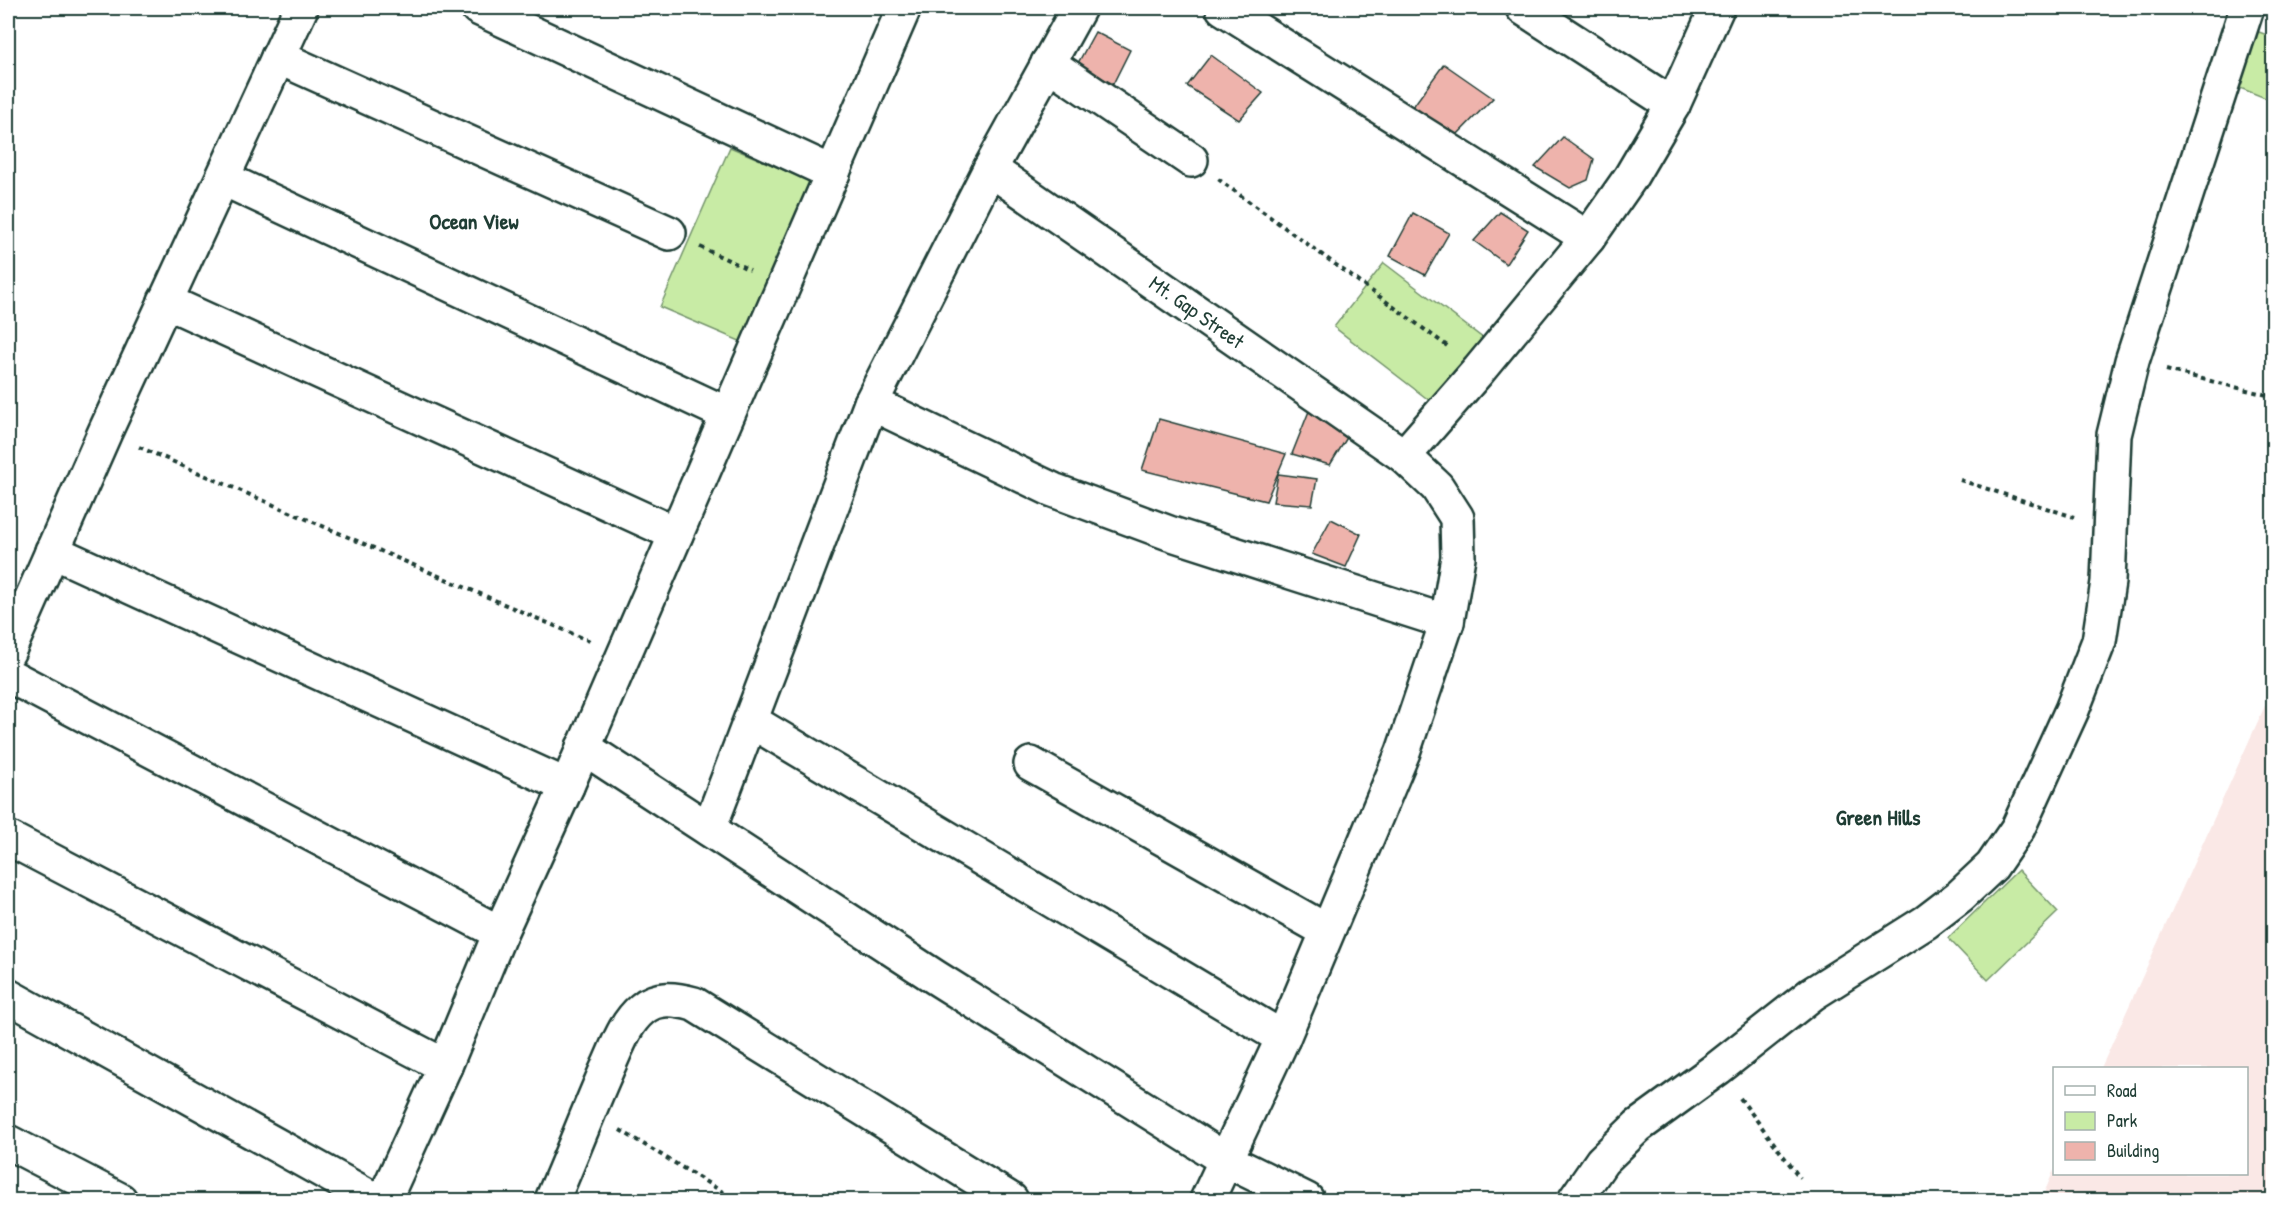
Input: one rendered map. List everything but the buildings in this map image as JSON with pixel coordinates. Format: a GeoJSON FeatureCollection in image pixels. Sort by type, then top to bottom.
{"type":"FeatureCollection","features":[{"type":"Feature","properties":{"kind":"street"},"geometry":{"type":"LineString","coordinates":[[8,652],[105,432],[224,179],[301,8]]}},
{"type":"Feature","properties":{"kind":"street"},"geometry":{"type":"LineString","coordinates":[[478,8],[832,173]]}},
{"type":"Feature","properties":{"kind":"street"},"geometry":{"type":"LineString","coordinates":[[384,1200],[500,933],[567,786],[904,8]]}},
{"type":"Feature","properties":{"kind":"street"},"geometry":{"type":"LineString","coordinates":[[709,829],[872,403],[990,169],[1079,8]]}},
{"type":"Feature","properties":{"kind":"street"},"geometry":{"type":"LineString","coordinates":[[1223,8],[1588,238]]}},
{"type":"Feature","properties":{"kind":"street"},"geometry":{"type":"LineString","coordinates":[[1404,456],[1479,370],[1588,238],[1630,178],[1673,105],[1717,8]]}},
{"type":"Feature","properties":{"kind":"street"},"geometry":{"type":"LineString","coordinates":[[1575,1200],[1602,1161],[1638,1126],[1718,1068],[1812,994],[1926,922],[1960,896],[1992,866],[2018,828],[2072,710],[2099,641],[2108,582],[2114,435],[2132,361],[2247,8]]}},
{"type":"Feature","properties":{"kind":"street"},"geometry":{"type":"LineString","coordinates":[[1533,10],[1673,105]]}},
{"type":"Feature","properties":{"kind":"street"},"geometry":{"type":"LineString","coordinates":[[278,57],[669,233]]}},
{"type":"Feature","properties":{"kind":"street"},"geometry":{"type":"LineString","coordinates":[[1048,63],[1191,160]]}},
{"type":"Feature","properties":{"kind":"street","name":"Mt. Gap Street"},"geometry":{"type":"LineString","coordinates":[[990,169],[1404,456],[1437,487],[1456,518],[1458,557],[1447,622],[1403,752],[1283,1038],[1207,1200]]}},
{"type":"Feature","properties":{"kind":"street"},"geometry":{"type":"LineString","coordinates":[[224,179],[727,414]]}},
{"type":"Feature","properties":{"kind":"street"},"geometry":{"type":"LineString","coordinates":[[165,301],[676,534]]}},
{"type":"Feature","properties":{"kind":"street"},"geometry":{"type":"LineString","coordinates":[[872,403],[1064,494],[1169,533],[1447,622]]}},
{"type":"Feature","properties":{"kind":"street"},"geometry":{"type":"LineString","coordinates":[[52,550],[567,786]]}},
{"type":"Feature","properties":{"kind":"street"},"geometry":{"type":"LineString","coordinates":[[8,675],[500,933]]}},
{"type":"Feature","properties":{"kind":"street"},"geometry":{"type":"LineString","coordinates":[[751,721],[1283,1038]]}},
{"type":"Feature","properties":{"kind":"street"},"geometry":{"type":"LineString","coordinates":[[583,747],[934,977],[1226,1160],[1307,1200]]}},
{"type":"Feature","properties":{"kind":"street"},"geometry":{"type":"LineString","coordinates":[[1031,764],[1327,931]]}},
{"type":"Feature","properties":{"kind":"street"},"geometry":{"type":"LineString","coordinates":[[8,838],[444,1066]]}},
{"type":"Feature","properties":{"kind":"street"},"geometry":{"type":"LineString","coordinates":[[8,996],[375,1200]]}},
{"type":"Feature","properties":{"kind":"street"},"geometry":{"type":"LineString","coordinates":[[560,1197],[588,1111],[626,1028],[642,1009],[658,1000],[678,999],[694,1004],[1011,1200]]}},
{"type":"Feature","properties":{"kind":"street"},"geometry":{"type":"LineString","coordinates":[[8,1142],[120,1200]]}},
{"type":"Feature","properties":{"kind":"path"},"geometry":{"type":"LineString","coordinates":[[1191,160],[1458,354]]}},
{"type":"Feature","properties":{"kind":"path"},"geometry":{"type":"LineString","coordinates":[[699,247],[760,274]]}},
{"type":"Feature","properties":{"kind":"path"},"geometry":{"type":"LineString","coordinates":[[2132,361],[2271,396],[2274,389]]}},
{"type":"Feature","properties":{"kind":"path"},"geometry":{"type":"LineString","coordinates":[[105,432],[623,656]]}},
{"type":"Feature","properties":{"kind":"path"},"geometry":{"type":"LineString","coordinates":[[1960,480],[2109,528]]}},
{"type":"Feature","properties":{"kind":"path"},"geometry":{"type":"LineString","coordinates":[[1718,1068],[1800,1178]]}},
{"type":"Feature","properties":{"kind":"path"},"geometry":{"type":"LineString","coordinates":[[588,1111],[736,1200]]}},
{"type":"Feature","properties":{"kind":"shaded area"},"geometry":{"type":"Polygon","coordinates":[[[2273,688],[2273,1200],[2041,1200],[2053,1172],[2053,1175],[2248,1175],[2248,1067],[2101,1067],[2273,688]]]}},
{"type":"Feature","properties":{"kind":"green space"},"geometry":{"type":"Polygon","coordinates":[[[2256,31],[2273,37],[2273,101],[2235,86],[2256,31]]]}},
{"type":"Feature","properties":{"kind":"green space"},"geometry":{"type":"Polygon","coordinates":[[[730,147],[812,182],[742,342],[660,307],[730,147]]]}},
{"type":"Feature","properties":{"kind":"green space"},"geometry":{"type":"Polygon","coordinates":[[[1384,263],[1484,339],[1434,404],[1334,327],[1384,263]]]}},
{"type":"Feature","properties":{"kind":"green space"},"geometry":{"type":"Polygon","coordinates":[[[2018,870],[2058,912],[1988,980],[1948,938],[2018,870]]]}},
{"type":"Feature","properties":{"kind":"district","name":"Ocean View"},"geometry":{"type":"Point","coordinates":[474,221]}},
{"type":"Feature","properties":{"kind":"district","name":"Green Hills"},"geometry":{"type":"Point","coordinates":[1878,817]}}]}
